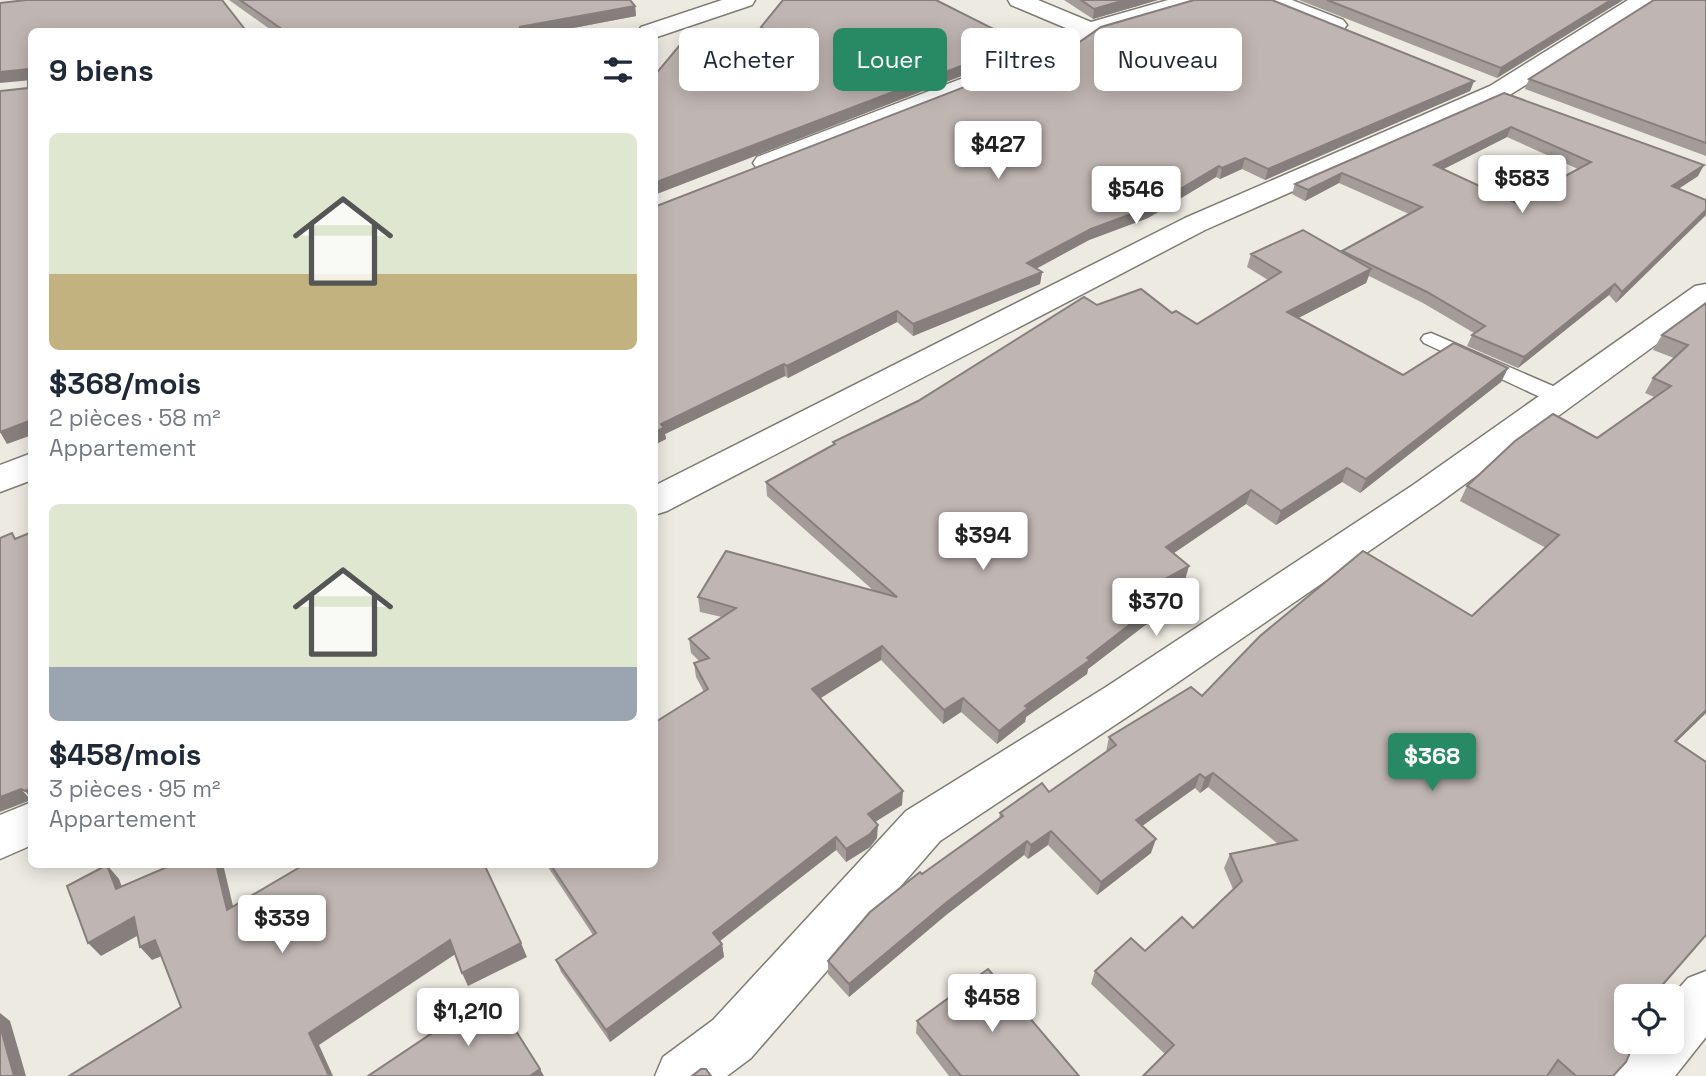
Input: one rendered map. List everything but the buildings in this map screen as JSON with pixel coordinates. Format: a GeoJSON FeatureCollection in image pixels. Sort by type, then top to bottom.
{"type":"FeatureCollection","features":[{"type":"Feature","properties":{"kind":"street"},"geometry":{"type":"LineString","coordinates":[[658,29],[744,0]]}},
{"type":"Feature","properties":{"kind":"street"},"geometry":{"type":"LineString","coordinates":[[1019,0],[1090,30]]}},
{"type":"Feature","properties":{"kind":"street"},"geometry":{"type":"LineString","coordinates":[[745,172],[1068,46],[1090,30],[1192,0]]}},
{"type":"Feature","properties":{"kind":"street"},"geometry":{"type":"LineString","coordinates":[[1272,0],[1360,36]]}},
{"type":"Feature","properties":{"kind":"street"},"geometry":{"type":"LineString","coordinates":[[658,500],[1195,224],[1499,91],[1644,0]]}},
{"type":"Feature","properties":{"kind":"street"},"geometry":{"type":"LineString","coordinates":[[682,1076],[732,1039],[923,826],[1121,699],[1426,494],[1706,293]]}},
{"type":"Feature","properties":{"kind":"street"},"geometry":{"type":"LineString","coordinates":[[0,479],[28,467]]}},
{"type":"Feature","properties":{"kind":"street"},"geometry":{"type":"LineString","coordinates":[[0,838],[28,824]]}},
{"type":"Feature","properties":{"kind":"street"},"geometry":{"type":"LineString","coordinates":[[1684,1023],[1706,996]]}},
{"type":"Feature","properties":{"kind":"street"},"geometry":{"type":"LineString","coordinates":[[1641,1076],[1659,1054]]}},
{"type":"Feature","properties":{"kind":"lane"},"geometry":{"type":"LineString","coordinates":[[1431,339],[1561,398]]}}]}
